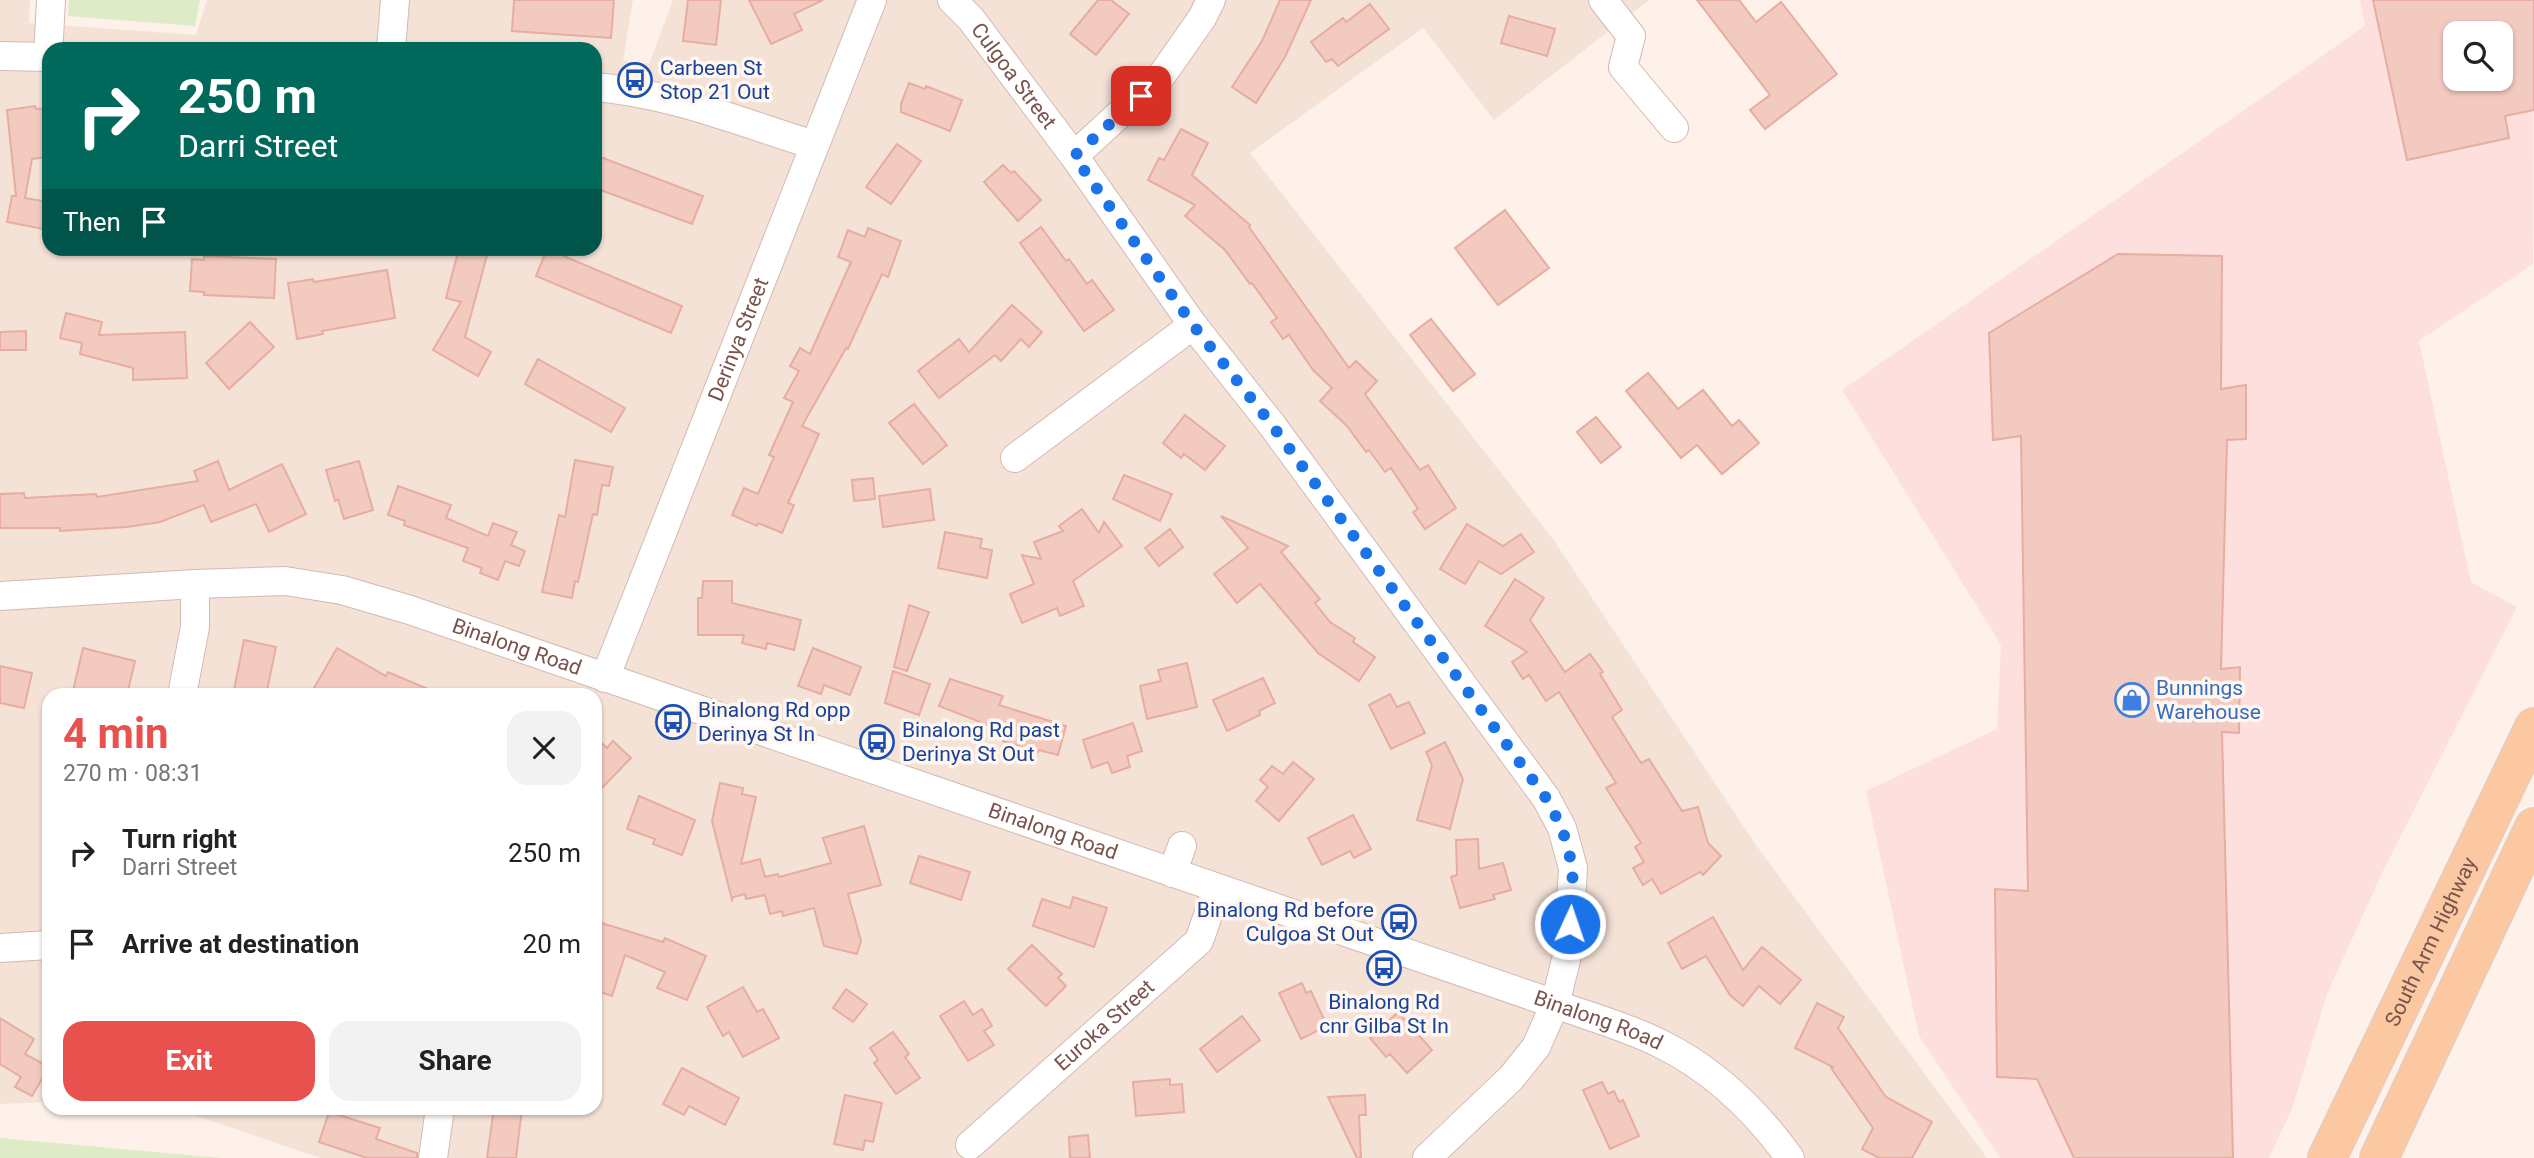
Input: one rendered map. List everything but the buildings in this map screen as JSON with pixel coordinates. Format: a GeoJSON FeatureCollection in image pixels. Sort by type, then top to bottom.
{"type":"FeatureCollection","features":[{"type":"Feature","properties":{"kind":"main road","name":"South Arm Highway"},"geometry":{"type":"LineString","coordinates":[[2327,1158],[2534,727]]}},
{"type":"Feature","properties":{"kind":"main road","name":"South Arm Highway"},"geometry":{"type":"LineString","coordinates":[[2379,1158],[2534,827]]}},
{"type":"Feature","properties":{"kind":"street"},"geometry":{"type":"LineString","coordinates":[[50,42],[51,0]]}},
{"type":"Feature","properties":{"kind":"street"},"geometry":{"type":"LineString","coordinates":[[392,42],[395,0]]}},
{"type":"Feature","properties":{"kind":"street","name":"Derinya Street"},"geometry":{"type":"LineString","coordinates":[[605,678],[872,0]]}},
{"type":"Feature","properties":{"kind":"street","name":"Culgoa Street"},"geometry":{"type":"LineString","coordinates":[[952,0],[971,19],[1074,156],[1193,325],[1280,436],[1546,798],[1562,828],[1573,868],[1568,952],[1555,1004],[1536,1047],[1511,1078],[1427,1158]]}},
{"type":"Feature","properties":{"kind":"street"},"geometry":{"type":"LineString","coordinates":[[1074,156],[1162,75],[1202,18],[1211,0]]}},
{"type":"Feature","properties":{"kind":"street"},"geometry":{"type":"LineString","coordinates":[[1603,0],[1631,36],[1623,67],[1674,128]]}},
{"type":"Feature","properties":{"kind":"street"},"geometry":{"type":"LineString","coordinates":[[0,56],[42,57]]}},
{"type":"Feature","properties":{"kind":"street"},"geometry":{"type":"LineString","coordinates":[[602,88],[674,102],[814,145]]}},
{"type":"Feature","properties":{"kind":"street"},"geometry":{"type":"LineString","coordinates":[[1015,457],[1193,325]]}},
{"type":"Feature","properties":{"kind":"street","name":"Binalong Road"},"geometry":{"type":"LineString","coordinates":[[0,596],[285,581],[342,590],[410,610],[1217,890],[1555,1004],[1660,1043],[1696,1064],[1754,1112],[1790,1158]]}},
{"type":"Feature","properties":{"kind":"street"},"geometry":{"type":"LineString","coordinates":[[183,688],[195,627],[195,584]]}},
{"type":"Feature","properties":{"kind":"street"},"geometry":{"type":"LineString","coordinates":[[1172,873],[1182,846]]}},
{"type":"Feature","properties":{"kind":"street","name":"Euroka Street"},"geometry":{"type":"LineString","coordinates":[[970,1145],[1199,941],[1217,890]]}},
{"type":"Feature","properties":{"kind":"street"},"geometry":{"type":"LineString","coordinates":[[0,948],[42,945]]}},
{"type":"Feature","properties":{"kind":"street"},"geometry":{"type":"LineString","coordinates":[[433,1158],[439,1115]]}},
{"type":"Feature","properties":{"kind":"shaded area"},"geometry":{"type":"Polygon","coordinates":[[[0,0],[30,0],[29,23],[196,35],[207,0],[633,0],[623,61],[649,64],[673,0],[1649,0],[1494,120],[1423,28],[1250,153],[1553,539],[1756,845],[1987,1158],[320,1158],[194,1115],[602,1115],[602,688],[42,688],[42,1102],[0,1104],[0,0]]]}},
{"type":"Feature","properties":{"kind":"shaded area"},"geometry":{"type":"Polygon","coordinates":[[[2360,0],[2534,0],[2533,264],[2419,341],[2471,582],[2517,607],[2383,871],[2327,994],[2292,1109],[2269,1158],[2000,1158],[1919,1036],[1866,791],[1997,729],[2001,645],[1842,390],[2365,26],[2360,0]]]}},
{"type":"Feature","properties":{"kind":"green space"},"geometry":{"type":"Polygon","coordinates":[[[69,0],[200,0],[195,26],[68,16],[69,0]]]}},
{"type":"Feature","properties":{"kind":"green space"},"geometry":{"type":"Polygon","coordinates":[[[0,1138],[221,1158],[0,1158],[0,1138]]]}},
{"type":"Feature","properties":{"kind":"place","name":"Carbeen St Stop 21 Out"},"geometry":{"type":"Point","coordinates":[635,80]}},
{"type":"Feature","properties":{"kind":"place","name":"Bunnings Warehouse"},"geometry":{"type":"Point","coordinates":[2132,700]}},
{"type":"Feature","properties":{"kind":"place","name":"Binalong Rd opp Derinya St In"},"geometry":{"type":"Point","coordinates":[673,722]}},
{"type":"Feature","properties":{"kind":"place","name":"Binalong Rd past Derinya St Out"},"geometry":{"type":"Point","coordinates":[877,742]}},
{"type":"Feature","properties":{"kind":"place","name":"Binalong Rd before Culgoa St Out"},"geometry":{"type":"Point","coordinates":[1399,922]}},
{"type":"Feature","properties":{"kind":"place","name":"Binalong Rd cnr Gilba St In"},"geometry":{"type":"Point","coordinates":[1384,968]}},
{"type":"Feature","properties":{"kind":"route"},"geometry":{"type":"LineString","coordinates":[[1141,96],[1074,156],[1193,325],[1272,425],[1546,798],[1562,828],[1573,868],[1570,924]]}}]}
